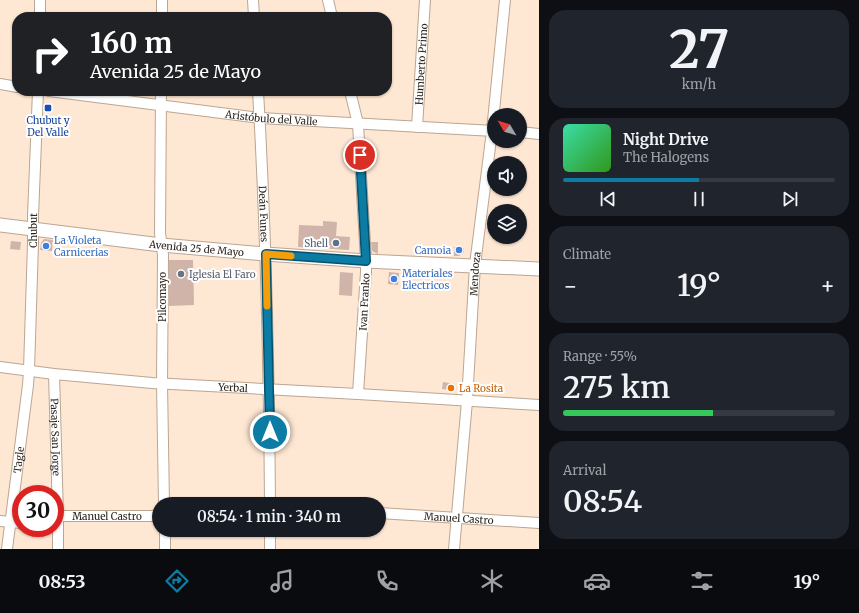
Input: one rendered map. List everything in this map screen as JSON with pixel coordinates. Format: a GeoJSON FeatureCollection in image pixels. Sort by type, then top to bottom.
{"type":"FeatureCollection","features":[{"type":"Feature","properties":{"kind":"main road","name":"Avenida 25 de Mayo"},"geometry":{"type":"LineString","coordinates":[[0,225],[161,245],[266,254],[366,261],[539,268]]}},
{"type":"Feature","properties":{"kind":"street"},"geometry":{"type":"LineString","coordinates":[[40,0],[40,12]]}},
{"type":"Feature","properties":{"kind":"street"},"geometry":{"type":"LineString","coordinates":[[162,0],[162,12]]}},
{"type":"Feature","properties":{"kind":"street"},"geometry":{"type":"LineString","coordinates":[[253,0],[254,12]]}},
{"type":"Feature","properties":{"kind":"street"},"geometry":{"type":"LineString","coordinates":[[328,0],[331,12]]}},
{"type":"Feature","properties":{"kind":"street","name":"Humberto Primo"},"geometry":{"type":"LineString","coordinates":[[417,128],[425,0]]}},
{"type":"Feature","properties":{"kind":"street","name":"Mendoza"},"geometry":{"type":"LineString","coordinates":[[495,108],[504,0]]}},
{"type":"Feature","properties":{"kind":"street"},"geometry":{"type":"LineString","coordinates":[[0,84],[12,85]]}},
{"type":"Feature","properties":{"kind":"street","name":"Chubut"},"geometry":{"type":"LineString","coordinates":[[29,370],[38,96]]}},
{"type":"Feature","properties":{"kind":"street","name":"Aristóbulo del Valle"},"geometry":{"type":"LineString","coordinates":[[86,96],[260,118],[487,131]]}},
{"type":"Feature","properties":{"kind":"street","name":"Pilcomayo"},"geometry":{"type":"LineString","coordinates":[[161,96],[160,233],[162,255],[164,497]]}},
{"type":"Feature","properties":{"kind":"street","name":"Deán Funes"},"geometry":{"type":"LineString","coordinates":[[258,96],[266,254],[270,497]]}},
{"type":"Feature","properties":{"kind":"street","name":"Ivan Franko"},"geometry":{"type":"LineString","coordinates":[[351,96],[358,124],[366,261],[358,394]]}},
{"type":"Feature","properties":{"kind":"street"},"geometry":{"type":"LineString","coordinates":[[527,133],[539,134]]}},
{"type":"Feature","properties":{"kind":"street","name":"Mendoza"},"geometry":{"type":"LineString","coordinates":[[454,549],[467,401],[475,266],[491,148]]}},
{"type":"Feature","properties":{"kind":"street","name":"Yerbal"},"geometry":{"type":"LineString","coordinates":[[0,367],[54,374],[162,383],[539,405]]}},
{"type":"Feature","properties":{"kind":"street","name":"Tagle"},"geometry":{"type":"LineString","coordinates":[[6,549],[5,522],[26,400],[29,370]]}},
{"type":"Feature","properties":{"kind":"street","name":"Pasaje San Jorge"},"geometry":{"type":"LineString","coordinates":[[54,374],[56,485]]}},
{"type":"Feature","properties":{"kind":"street","name":"Manuel Castro"},"geometry":{"type":"LineString","coordinates":[[386,513],[539,523]]}},
{"type":"Feature","properties":{"kind":"street","name":"Manuel Castro"},"geometry":{"type":"LineString","coordinates":[[64,516],[152,516]]}},
{"type":"Feature","properties":{"kind":"street","name":"Pasaje San Jorge"},"geometry":{"type":"LineString","coordinates":[[58,537],[58,549]]}},
{"type":"Feature","properties":{"kind":"street"},"geometry":{"type":"LineString","coordinates":[[165,537],[165,549]]}},
{"type":"Feature","properties":{"kind":"street"},"geometry":{"type":"LineString","coordinates":[[270,537],[270,549]]}},
{"type":"Feature","properties":{"kind":"building"},"geometry":{"type":"Polygon","coordinates":[[[323,221],[337,222],[336,236],[350,237],[349,250],[298,247],[299,225],[323,226],[323,221]]]}},
{"type":"Feature","properties":{"kind":"building","name":"La Violeta Carnicerias"},"geometry":{"type":"Polygon","coordinates":[[[44,239],[53,240],[52,251],[40,250],[41,243],[44,239]]]}},
{"type":"Feature","properties":{"kind":"building"},"geometry":{"type":"Polygon","coordinates":[[[11,241],[21,242],[20,250],[10,249],[11,241]]]}},
{"type":"Feature","properties":{"kind":"building"},"geometry":{"type":"Polygon","coordinates":[[[371,242],[378,242],[378,254],[372,251],[371,242]]]}},
{"type":"Feature","properties":{"kind":"building","name":"Camoia"},"geometry":{"type":"Polygon","coordinates":[[[454,247],[464,248],[464,252],[459,256],[454,256],[454,247]]]}},
{"type":"Feature","properties":{"kind":"building","name":"Iglesia El Faro"},"geometry":{"type":"Polygon","coordinates":[[[169,260],[193,260],[194,305],[169,306],[169,260]]]}},
{"type":"Feature","properties":{"kind":"building"},"geometry":{"type":"Polygon","coordinates":[[[340,272],[353,273],[352,296],[339,295],[340,272]]]}},
{"type":"Feature","properties":{"kind":"building","name":"Materiales Electricos"},"geometry":{"type":"Polygon","coordinates":[[[389,272],[399,273],[398,285],[388,284],[389,272]]]}},
{"type":"Feature","properties":{"kind":"building"},"geometry":{"type":"Polygon","coordinates":[[[443,382],[454,384],[453,390],[442,389],[443,382]]]}},
{"type":"Feature","properties":{"kind":"slow traffic"},"geometry":{"type":"LineString","coordinates":[[267,306],[266,254],[291,256]]}},
{"type":"Feature","properties":{"kind":"place","name":"Chubut y Del Valle"},"geometry":{"type":"Point","coordinates":[48,108]}},
{"type":"Feature","properties":{"kind":"place","name":"Shell"},"geometry":{"type":"Point","coordinates":[336,243]}},
{"type":"Feature","properties":{"kind":"place","name":"La Violeta Carnicerias"},"geometry":{"type":"Point","coordinates":[46,246]}},
{"type":"Feature","properties":{"kind":"place","name":"Camoia"},"geometry":{"type":"Point","coordinates":[459,250]}},
{"type":"Feature","properties":{"kind":"place","name":"Iglesia El Faro"},"geometry":{"type":"Point","coordinates":[181,274]}},
{"type":"Feature","properties":{"kind":"place","name":"Materiales Electricos"},"geometry":{"type":"Point","coordinates":[394,279]}},
{"type":"Feature","properties":{"kind":"place","name":"La Rosita"},"geometry":{"type":"Point","coordinates":[451,388]}},
{"type":"Feature","properties":{"kind":"route"},"geometry":{"type":"LineString","coordinates":[[270,432],[266,254],[366,261],[360,155]]}}]}
